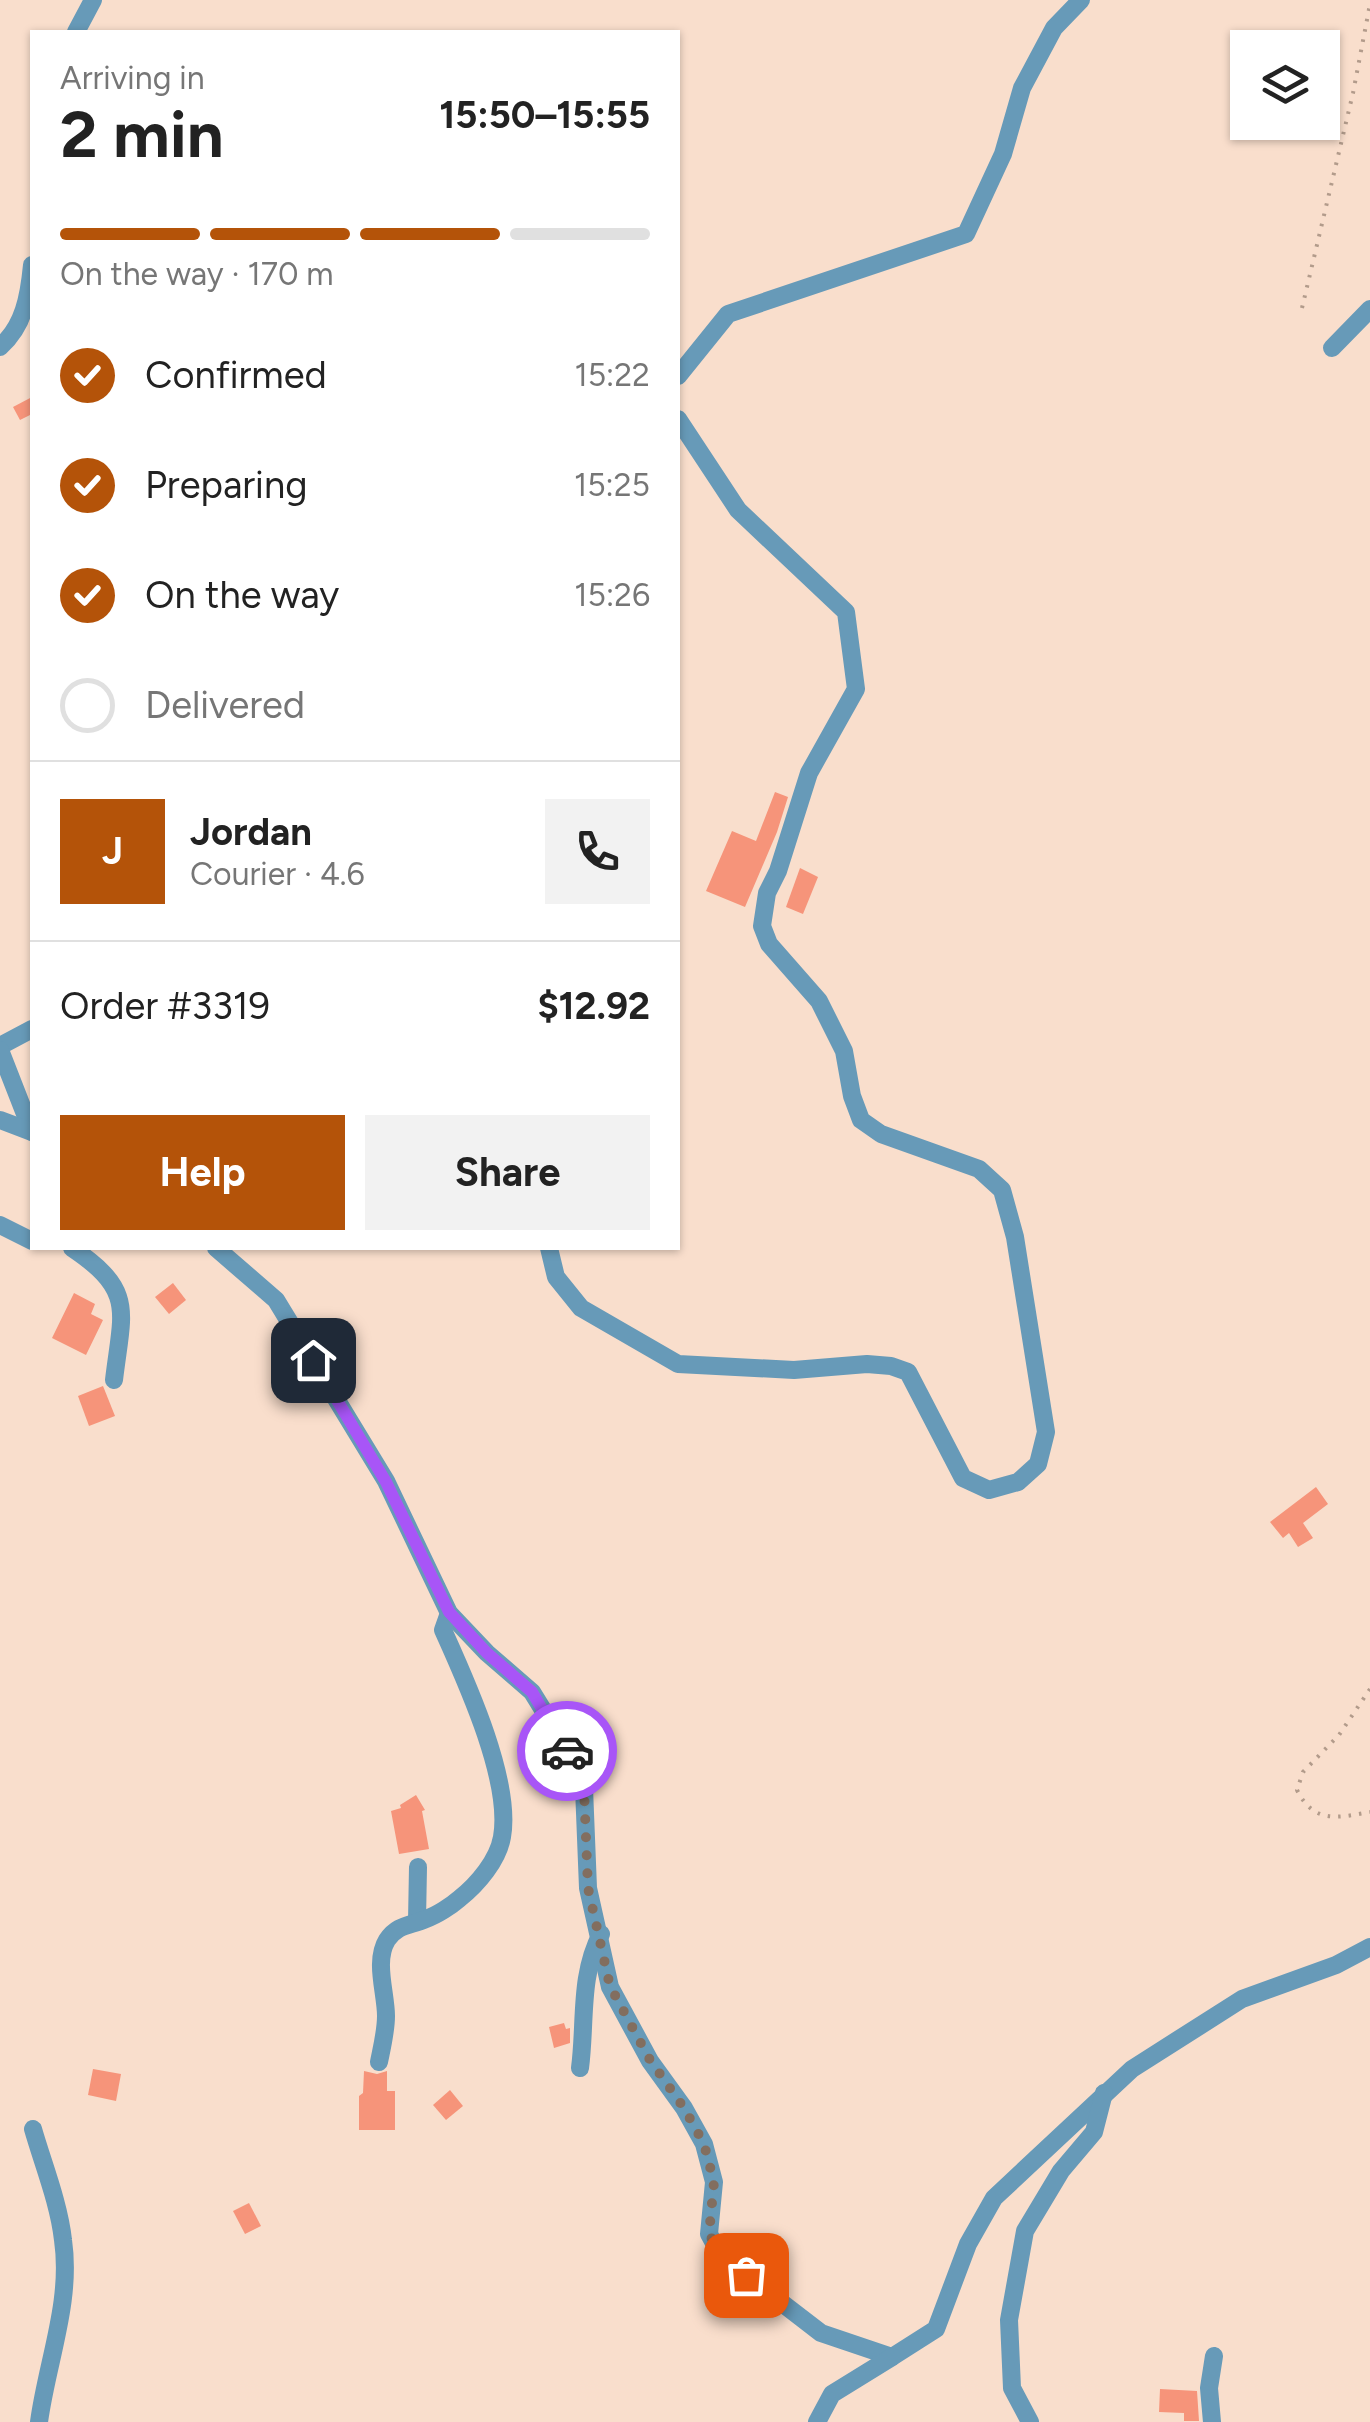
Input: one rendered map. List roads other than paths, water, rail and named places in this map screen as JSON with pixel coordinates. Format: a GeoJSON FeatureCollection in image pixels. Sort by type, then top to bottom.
{"type":"FeatureCollection","features":[{"type":"Feature","properties":{"kind":"street"},"geometry":{"type":"LineString","coordinates":[[77,30],[93,0]]}},
{"type":"Feature","properties":{"kind":"street"},"geometry":{"type":"LineString","coordinates":[[680,374],[728,314],[966,234],[1003,154],[1022,88],[1054,28],[1082,0]]}},
{"type":"Feature","properties":{"kind":"street"},"geometry":{"type":"LineString","coordinates":[[0,347],[17,332],[30,286]]}},
{"type":"Feature","properties":{"kind":"street"},"geometry":{"type":"LineString","coordinates":[[1332,348],[1370,309]]}},
{"type":"Feature","properties":{"kind":"street"},"geometry":{"type":"LineString","coordinates":[[549,1250],[556,1278],[581,1308],[678,1364],[794,1370],[890,1366],[908,1372],[963,1478],[989,1490],[1018,1482],[1038,1464],[1046,1432],[1016,1237],[1002,1190],[980,1169],[880,1134],[861,1120],[844,1051],[819,1001],[769,944],[762,926],[767,893],[778,871],[809,773],[856,690],[846,612],[738,510],[680,422]]}},
{"type":"Feature","properties":{"kind":"street"},"geometry":{"type":"LineString","coordinates":[[30,1031],[0,1048],[30,1127]]}},
{"type":"Feature","properties":{"kind":"street"},"geometry":{"type":"LineString","coordinates":[[0,1120],[30,1131]]}},
{"type":"Feature","properties":{"kind":"street"},"geometry":{"type":"LineString","coordinates":[[0,1225],[30,1241]]}},
{"type":"Feature","properties":{"kind":"street"},"geometry":{"type":"LineString","coordinates":[[75,1250],[102,1268],[117,1288],[122,1309],[114,1380]]}},
{"type":"Feature","properties":{"kind":"street"},"geometry":{"type":"LineString","coordinates":[[218,1250],[276,1300],[386,1482],[449,1612],[487,1653],[532,1692],[561,1739],[584,1788],[588,1888],[610,1986],[650,2060],[704,2144],[714,2182],[709,2234],[722,2256],[820,2334],[892,2358]]}},
{"type":"Feature","properties":{"kind":"street"},"geometry":{"type":"LineString","coordinates":[[380,2062],[386,2016],[381,1976],[385,1942],[403,1924],[426,1920],[460,1899],[490,1866],[502,1836],[500,1798],[492,1762],[472,1696],[443,1630],[449,1612]]}},
{"type":"Feature","properties":{"kind":"street"},"geometry":{"type":"LineString","coordinates":[[417,1922],[418,1866]]}},
{"type":"Feature","properties":{"kind":"street"},"geometry":{"type":"LineString","coordinates":[[580,2068],[586,1971],[600,1934]]}},
{"type":"Feature","properties":{"kind":"street"},"geometry":{"type":"LineString","coordinates":[[817,2422],[832,2394],[936,2328],[968,2244],[994,2198],[1132,2069],[1242,1999],[1370,1948]]}},
{"type":"Feature","properties":{"kind":"street"},"geometry":{"type":"LineString","coordinates":[[1030,2422],[1012,2388],[1008,2320],[1025,2231],[1061,2171],[1094,2132],[1104,2094]]}},
{"type":"Feature","properties":{"kind":"street"},"geometry":{"type":"LineString","coordinates":[[32,2128],[64,2239],[59,2324],[39,2422]]}},
{"type":"Feature","properties":{"kind":"street"},"geometry":{"type":"LineString","coordinates":[[1212,2422],[1209,2388],[1214,2356]]}}]}
